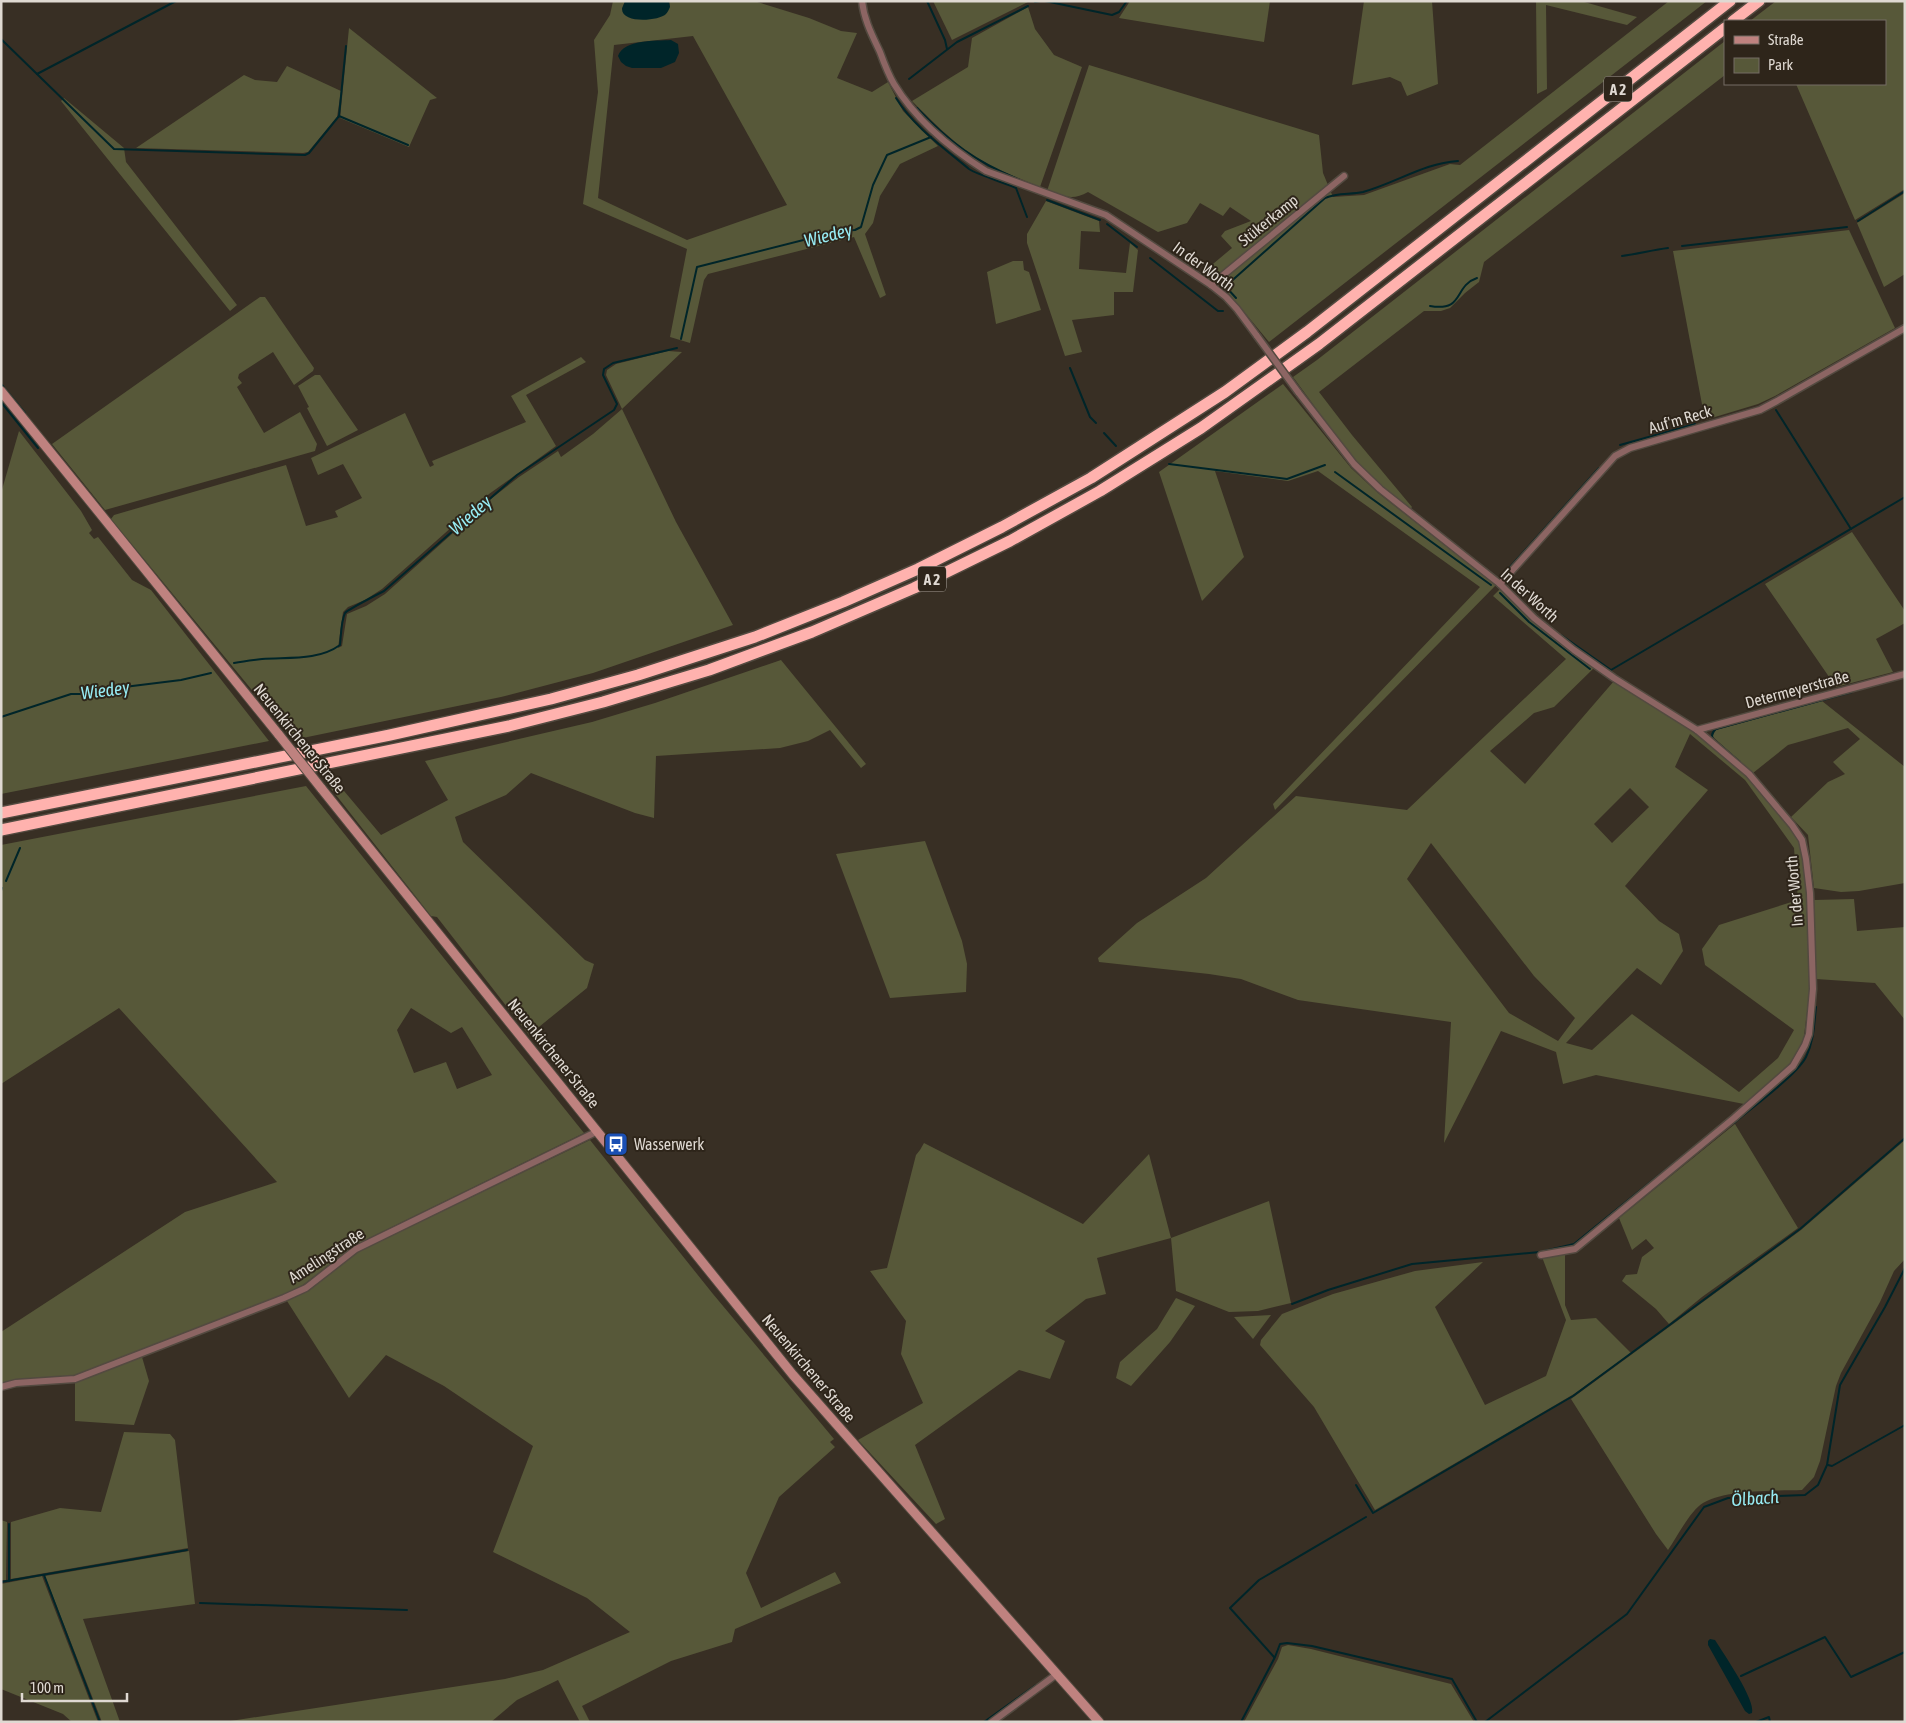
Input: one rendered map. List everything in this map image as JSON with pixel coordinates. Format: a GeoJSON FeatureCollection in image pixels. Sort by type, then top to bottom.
{"type":"FeatureCollection","features":[{"type":"Feature","properties":{"kind":"highway","name":"A 2"},"geometry":{"type":"LineString","coordinates":[[1,813],[400,733],[551,700],[729,646],[843,602],[918,569],[1002,527],[1091,478],[1192,415],[1225,392],[1307,332],[1730,1]]}},
{"type":"Feature","properties":{"kind":"highway"},"geometry":{"type":"LineString","coordinates":[[1734,20],[1759,1]]}},
{"type":"Feature","properties":{"kind":"highway","name":"A 2"},"geometry":{"type":"LineString","coordinates":[[1,830],[509,726],[594,704],[717,667],[812,632],[914,588],[1010,541],[1100,491],[1201,428],[1319,344],[1724,29]]}},
{"type":"Feature","properties":{"kind":"main road","name":"Neuenkirchener Straße"},"geometry":{"type":"LineString","coordinates":[[1,391],[793,1374],[1099,1722]]}},
{"type":"Feature","properties":{"kind":"street","name":"In der Worth"},"geometry":{"type":"LineString","coordinates":[[862,1],[867,25],[894,82],[914,110],[937,135],[986,171],[1106,215],[1211,285],[1231,303],[1354,464],[1380,490],[1500,584],[1534,618],[1574,650],[1614,678],[1697,730],[1749,774],[1792,825],[1802,840],[1810,893],[1812,979],[1809,1034],[1793,1066],[1734,1118],[1575,1249],[1541,1255]]}},
{"type":"Feature","properties":{"kind":"street","name":"Stükerkamp"},"geometry":{"type":"LineString","coordinates":[[1211,285],[1344,176]]}},
{"type":"Feature","properties":{"kind":"street","name":"Auf'm Reck"},"geometry":{"type":"LineString","coordinates":[[1500,584],[1615,456],[1630,448],[1760,410],[1905,328]]}},
{"type":"Feature","properties":{"kind":"street","name":"Determeyerstraße"},"geometry":{"type":"LineString","coordinates":[[1697,730],[1905,674]]}},
{"type":"Feature","properties":{"kind":"street","name":"Amelingstraße"},"geometry":{"type":"LineString","coordinates":[[1,1387],[16,1382],[75,1379],[284,1298],[306,1288],[356,1249],[598,1131]]}},
{"type":"Feature","properties":{"kind":"street"},"geometry":{"type":"LineString","coordinates":[[992,1722],[1057,1674]]}},
{"type":"Feature","properties":{"kind":"green space"},"geometry":{"type":"Polygon","coordinates":[[[613,1],[625,1],[622,9],[670,7],[669,1],[754,1],[809,18],[841,31],[857,33],[837,78],[872,92],[888,82],[903,111],[938,146],[900,164],[880,196],[873,223],[865,234],[886,295],[880,298],[854,237],[708,274],[704,280],[690,343],[670,337],[687,249],[583,204],[598,92],[594,40],[610,15],[613,1]],[[693,36],[614,45],[598,198],[687,240],[787,205],[693,36]]]}},
{"type":"Feature","properties":{"kind":"green space"},"geometry":{"type":"Polygon","coordinates":[[[933,1],[1028,1],[1028,2],[952,40],[933,1]]]}},
{"type":"Feature","properties":{"kind":"green space"},"geometry":{"type":"Polygon","coordinates":[[[1130,1],[1270,1],[1264,42],[1119,18],[1130,1]]]}},
{"type":"Feature","properties":{"kind":"green space"},"geometry":{"type":"Polygon","coordinates":[[[1364,1],[1432,1],[1438,84],[1407,96],[1401,82],[1390,77],[1352,85],[1364,1]]]}},
{"type":"Feature","properties":{"kind":"green space"},"geometry":{"type":"Polygon","coordinates":[[[1536,1],[1581,1],[1637,17],[1627,25],[1546,5],[1547,89],[1537,94],[1536,1]]]}},
{"type":"Feature","properties":{"kind":"green space"},"geometry":{"type":"Polygon","coordinates":[[[1669,1],[1707,1],[1269,342],[1226,290],[1201,274],[1232,248],[1221,236],[1225,231],[1251,221],[1230,207],[1223,216],[1200,203],[1187,223],[1158,232],[1088,192],[1073,197],[1047,191],[1089,65],[1319,135],[1323,173],[1333,197],[1364,195],[1450,164],[1460,165],[1669,1]]]}},
{"type":"Feature","properties":{"kind":"green space"},"geometry":{"type":"Polygon","coordinates":[[[1776,1],[1905,1],[1905,189],[1855,220],[1796,85],[1886,85],[1886,20],[1751,20],[1776,1]]]}},
{"type":"Feature","properties":{"kind":"green space"},"geometry":{"type":"Polygon","coordinates":[[[1028,7],[1035,29],[1054,55],[1082,67],[1040,187],[997,169],[973,155],[949,136],[912,101],[968,67],[972,38],[1028,7]]]}},
{"type":"Feature","properties":{"kind":"green space"},"geometry":{"type":"Polygon","coordinates":[[[349,28],[437,98],[430,100],[409,147],[340,118],[349,28]]]}},
{"type":"Feature","properties":{"kind":"green space"},"geometry":{"type":"Polygon","coordinates":[[[1724,42],[1724,76],[1484,262],[1479,282],[1450,308],[1441,311],[1424,311],[1319,392],[1412,507],[1410,510],[1356,463],[1293,377],[1724,42]]]}},
{"type":"Feature","properties":{"kind":"green space"},"geometry":{"type":"Polygon","coordinates":[[[287,66],[341,91],[337,117],[308,152],[136,148],[244,75],[255,80],[277,82],[287,66]]]}},
{"type":"Feature","properties":{"kind":"green space"},"geometry":{"type":"Polygon","coordinates":[[[64,98],[124,148],[126,162],[237,305],[230,311],[61,101],[64,98]]]}},
{"type":"Feature","properties":{"kind":"green space"},"geometry":{"type":"Polygon","coordinates":[[[1905,193],[1905,274],[1884,287],[1857,223],[1905,193]]]}},
{"type":"Feature","properties":{"kind":"green space"},"geometry":{"type":"Polygon","coordinates":[[[1046,201],[1099,221],[1100,232],[1081,231],[1079,269],[1126,273],[1130,243],[1138,250],[1133,292],[1114,292],[1114,315],[1072,320],[1082,352],[1065,356],[1027,243],[1027,234],[1046,201]]]}},
{"type":"Feature","properties":{"kind":"green space"},"geometry":{"type":"Polygon","coordinates":[[[1849,230],[1895,328],[1775,396],[1758,404],[1705,420],[1673,251],[1849,230]]]}},
{"type":"Feature","properties":{"kind":"green space"},"geometry":{"type":"Polygon","coordinates":[[[1013,261],[1023,261],[1024,270],[1029,272],[1041,310],[996,324],[987,272],[1013,261]]]}},
{"type":"Feature","properties":{"kind":"green space"},"geometry":{"type":"Polygon","coordinates":[[[260,297],[265,297],[314,368],[313,371],[294,385],[273,352],[239,374],[238,378],[242,383],[237,387],[264,433],[300,412],[317,444],[315,451],[105,510],[52,444],[260,297]]]}},
{"type":"Feature","properties":{"kind":"green space"},"geometry":{"type":"Polygon","coordinates":[[[668,351],[682,352],[622,409],[606,375],[607,370],[616,364],[668,351]]]}},
{"type":"Feature","properties":{"kind":"green space"},"geometry":{"type":"Polygon","coordinates":[[[581,357],[586,362],[526,395],[556,446],[489,494],[382,589],[365,600],[348,607],[343,612],[338,648],[342,646],[347,614],[366,606],[385,594],[492,498],[519,477],[558,451],[561,457],[593,434],[622,409],[676,522],[733,625],[593,673],[501,697],[293,740],[111,519],[114,515],[286,465],[306,526],[338,517],[335,511],[362,498],[343,464],[318,475],[311,458],[405,413],[430,467],[434,465],[432,461],[526,422],[511,396],[581,357]]]}},
{"type":"Feature","properties":{"kind":"green space"},"geometry":{"type":"Polygon","coordinates":[[[315,375],[320,375],[358,430],[327,446],[298,386],[315,375]]]}},
{"type":"Feature","properties":{"kind":"green space"},"geometry":{"type":"Polygon","coordinates":[[[1283,384],[1351,468],[1378,493],[1496,585],[1275,810],[1273,804],[1480,587],[1318,471],[1288,481],[1215,471],[1244,557],[1202,601],[1159,472],[1283,384]]]}},
{"type":"Feature","properties":{"kind":"green space"},"geometry":{"type":"Polygon","coordinates":[[[19,431],[81,511],[92,530],[89,533],[94,539],[98,537],[132,580],[151,590],[269,741],[1,794],[1,493],[19,431]]]}},
{"type":"Feature","properties":{"kind":"green space"},"geometry":{"type":"Polygon","coordinates":[[[1852,532],[1905,611],[1905,623],[1876,639],[1893,672],[1836,687],[1765,584],[1852,532]]]}},
{"type":"Feature","properties":{"kind":"green space"},"geometry":{"type":"Polygon","coordinates":[[[1500,589],[1532,620],[1595,667],[1554,707],[1534,713],[1490,751],[1525,784],[1614,681],[1692,730],[1748,775],[1791,826],[1800,840],[1805,859],[1809,919],[1810,988],[1803,1044],[1791,1064],[1744,1104],[1596,1075],[1563,1084],[1556,1052],[1501,1031],[1444,1143],[1451,1022],[1298,1000],[1241,979],[1099,962],[1098,958],[1137,923],[1206,878],[1296,796],[1407,810],[1566,659],[1493,596],[1500,589]],[[1690,734],[1675,767],[1708,790],[1625,886],[1659,921],[1679,934],[1683,951],[1661,985],[1637,968],[1566,1043],[1592,1050],[1632,1014],[1739,1092],[1778,1058],[1794,1030],[1705,965],[1702,949],[1719,925],[1798,900],[1794,848],[1745,780],[1690,734]],[[1630,788],[1594,824],[1612,843],[1649,807],[1630,788]],[[1431,843],[1407,879],[1509,1013],[1558,1041],[1575,1018],[1534,976],[1431,843]]]}},
{"type":"Feature","properties":{"kind":"green space"},"geometry":{"type":"Polygon","coordinates":[[[781,660],[866,764],[861,768],[830,730],[808,741],[780,748],[656,756],[654,818],[635,813],[531,773],[506,795],[455,817],[463,842],[585,960],[594,964],[587,988],[529,1035],[437,917],[431,916],[325,781],[334,779],[381,835],[448,800],[425,761],[592,722],[655,703],[781,660]]]}},
{"type":"Feature","properties":{"kind":"green space"},"geometry":{"type":"Polygon","coordinates":[[[1822,701],[1905,767],[1905,883],[1859,891],[1841,892],[1814,888],[1808,835],[1791,817],[1828,782],[1845,774],[1833,762],[1860,739],[1848,728],[1788,745],[1753,773],[1712,736],[1716,730],[1822,701]]]}},
{"type":"Feature","properties":{"kind":"green space"},"geometry":{"type":"Polygon","coordinates":[[[306,786],[584,1133],[353,1246],[303,1285],[282,1295],[70,1377],[17,1379],[1,1383],[1,1332],[185,1212],[277,1182],[119,1008],[1,1084],[1,845],[306,786]],[[411,1008],[397,1030],[414,1073],[446,1062],[457,1089],[492,1075],[462,1027],[451,1033],[411,1008]]]}},
{"type":"Feature","properties":{"kind":"green space"},"geometry":{"type":"Polygon","coordinates":[[[925,841],[962,941],[967,964],[966,992],[890,998],[836,854],[925,841]]]}},
{"type":"Feature","properties":{"kind":"green space"},"geometry":{"type":"Polygon","coordinates":[[[1854,899],[1857,931],[1905,927],[1905,1020],[1875,983],[1816,979],[1814,900],[1854,899]]]}},
{"type":"Feature","properties":{"kind":"green space"},"geometry":{"type":"Polygon","coordinates":[[[1735,1124],[1798,1228],[1702,1297],[1669,1324],[1656,1309],[1622,1281],[1626,1275],[1637,1274],[1642,1257],[1654,1248],[1646,1239],[1632,1250],[1619,1218],[1735,1124]]]}},
{"type":"Feature","properties":{"kind":"green space"},"geometry":{"type":"Polygon","coordinates":[[[590,1140],[713,1294],[834,1439],[830,1442],[835,1447],[779,1497],[746,1573],[761,1608],[835,1572],[841,1583],[735,1629],[732,1642],[671,1661],[582,1706],[590,1722],[580,1722],[558,1680],[517,1700],[491,1722],[224,1722],[505,1679],[543,1670],[630,1632],[587,1598],[493,1552],[533,1446],[444,1386],[386,1355],[349,1398],[287,1301],[308,1291],[357,1252],[590,1140]]]}},
{"type":"Feature","properties":{"kind":"green space"},"geometry":{"type":"Polygon","coordinates":[[[1905,1140],[1905,1259],[1894,1271],[1880,1302],[1841,1373],[1836,1386],[1820,1461],[1814,1477],[1802,1490],[1737,1493],[1713,1498],[1703,1503],[1689,1518],[1668,1550],[1571,1399],[1801,1230],[1905,1140]]]}},
{"type":"Feature","properties":{"kind":"green space"},"geometry":{"type":"Polygon","coordinates":[[[924,1143],[1083,1224],[1149,1154],[1171,1238],[1097,1258],[1106,1294],[1086,1299],[1045,1331],[1065,1341],[1050,1379],[1019,1370],[915,1445],[945,1519],[936,1524],[858,1440],[923,1403],[901,1354],[906,1321],[870,1271],[887,1268],[916,1155],[924,1143]]]}},
{"type":"Feature","properties":{"kind":"green space"},"geometry":{"type":"Polygon","coordinates":[[[1269,1201],[1291,1303],[1258,1311],[1229,1312],[1176,1291],[1171,1238],[1269,1201]]]}},
{"type":"Feature","properties":{"kind":"green space"},"geometry":{"type":"Polygon","coordinates":[[[1565,1253],[1565,1305],[1571,1320],[1596,1318],[1631,1353],[1574,1394],[1375,1510],[1314,1407],[1260,1345],[1261,1340],[1282,1314],[1333,1294],[1415,1271],[1483,1262],[1435,1307],[1485,1405],[1546,1376],[1566,1320],[1542,1257],[1565,1253]]]}},
{"type":"Feature","properties":{"kind":"green space"},"geometry":{"type":"Polygon","coordinates":[[[1176,1298],[1195,1306],[1170,1342],[1131,1386],[1116,1378],[1120,1362],[1157,1329],[1176,1298]]]}},
{"type":"Feature","properties":{"kind":"green space"},"geometry":{"type":"Polygon","coordinates":[[[1271,1315],[1253,1339],[1234,1317],[1271,1315]]]}},
{"type":"Feature","properties":{"kind":"green space"},"geometry":{"type":"Polygon","coordinates":[[[142,1357],[149,1381],[134,1425],[75,1421],[75,1382],[142,1357]]]}},
{"type":"Feature","properties":{"kind":"green space"},"geometry":{"type":"Polygon","coordinates":[[[124,1432],[170,1434],[175,1440],[188,1548],[11,1579],[11,1522],[60,1508],[101,1512],[124,1432]]]}},
{"type":"Feature","properties":{"kind":"green space"},"geometry":{"type":"Polygon","coordinates":[[[1,1520],[7,1522],[6,1580],[1,1580],[1,1520]]]}},
{"type":"Feature","properties":{"kind":"green space"},"geometry":{"type":"Polygon","coordinates":[[[189,1551],[195,1604],[83,1619],[120,1722],[102,1722],[45,1576],[189,1551]]]}},
{"type":"Feature","properties":{"kind":"green space"},"geometry":{"type":"Polygon","coordinates":[[[42,1576],[98,1722],[72,1722],[63,1714],[1,1689],[1,1584],[42,1576]]]}},
{"type":"Feature","properties":{"kind":"green space"},"geometry":{"type":"Polygon","coordinates":[[[1288,1645],[1451,1684],[1474,1722],[1244,1722],[1278,1659],[1282,1647],[1288,1645]]]}},
{"type":"Feature","properties":{"kind":"water"},"geometry":{"type":"Polygon","coordinates":[[[625,1],[669,1],[670,7],[667,13],[662,16],[641,20],[624,14],[622,9],[625,1]]]}},
{"type":"Feature","properties":{"kind":"water"},"geometry":{"type":"Polygon","coordinates":[[[671,40],[678,44],[679,53],[675,62],[661,68],[632,68],[621,62],[618,56],[621,50],[633,44],[671,40]]]}},
{"type":"Feature","properties":{"kind":"water"},"geometry":{"type":"Polygon","coordinates":[[[1710,1639],[1715,1640],[1738,1676],[1749,1698],[1752,1713],[1749,1714],[1745,1711],[1708,1645],[1710,1639]]]}},
{"type":"Feature","properties":{"kind":"waterway"},"geometry":{"type":"LineString","coordinates":[[37,74],[176,1]]}},
{"type":"Feature","properties":{"kind":"waterway"},"geometry":{"type":"LineString","coordinates":[[927,1],[945,40],[947,49]]}},
{"type":"Feature","properties":{"kind":"waterway","name":"Wiedey"},"geometry":{"type":"LineString","coordinates":[[1035,2],[1040,1]]}},
{"type":"Feature","properties":{"kind":"waterway","name":"Wiedey"},"geometry":{"type":"LineString","coordinates":[[1045,1],[1112,15],[1119,12],[1127,1]]}},
{"type":"Feature","properties":{"kind":"waterway","name":"Wiedey"},"geometry":{"type":"LineString","coordinates":[[909,79],[957,42],[1028,6]]}},
{"type":"Feature","properties":{"kind":"waterway"},"geometry":{"type":"LineString","coordinates":[[1,39],[114,149],[305,155],[309,153],[339,116],[346,46]]}},
{"type":"Feature","properties":{"kind":"waterway"},"geometry":{"type":"LineString","coordinates":[[896,98],[920,127],[969,169],[1016,188],[1027,217]]}},
{"type":"Feature","properties":{"kind":"waterway"},"geometry":{"type":"LineString","coordinates":[[917,108],[964,150],[990,166],[1020,180]]}},
{"type":"Feature","properties":{"kind":"waterway"},"geometry":{"type":"LineString","coordinates":[[339,116],[408,145]]}},
{"type":"Feature","properties":{"kind":"waterway","name":"Wiedey"},"geometry":{"type":"LineString","coordinates":[[681,339],[697,267],[861,227],[873,185],[887,155],[931,137]]}},
{"type":"Feature","properties":{"kind":"waterway"},"geometry":{"type":"LineString","coordinates":[[1236,298],[1226,287],[1227,285],[1325,198],[1363,192],[1433,165],[1458,161]]}},
{"type":"Feature","properties":{"kind":"waterway"},"geometry":{"type":"LineString","coordinates":[[1858,221],[1905,191]]}},
{"type":"Feature","properties":{"kind":"waterway"},"geometry":{"type":"LineString","coordinates":[[1047,200],[1100,220]]}},
{"type":"Feature","properties":{"kind":"waterway"},"geometry":{"type":"LineString","coordinates":[[1107,224],[1137,247]]}},
{"type":"Feature","properties":{"kind":"waterway"},"geometry":{"type":"LineString","coordinates":[[1682,246],[1847,227]]}},
{"type":"Feature","properties":{"kind":"waterway"},"geometry":{"type":"LineString","coordinates":[[1622,256],[1668,248]]}},
{"type":"Feature","properties":{"kind":"waterway"},"geometry":{"type":"LineString","coordinates":[[1150,258],[1218,311],[1223,311]]}},
{"type":"Feature","properties":{"kind":"waterway"},"geometry":{"type":"LineString","coordinates":[[1430,306],[1441,307],[1449,305],[1454,302],[1464,287],[1477,278]]}},
{"type":"Feature","properties":{"kind":"waterway","name":"Wiedey"},"geometry":{"type":"LineString","coordinates":[[234,663],[262,659],[313,656],[322,654],[340,645],[345,613],[384,591],[517,475],[614,410],[617,404],[603,375],[604,369],[613,363],[677,348]]}},
{"type":"Feature","properties":{"kind":"waterway"},"geometry":{"type":"LineString","coordinates":[[1070,368],[1090,417],[1096,423]]}},
{"type":"Feature","properties":{"kind":"waterway"},"geometry":{"type":"LineString","coordinates":[[1,384],[25,413]]}},
{"type":"Feature","properties":{"kind":"waterway"},"geometry":{"type":"LineString","coordinates":[[1,402],[38,448]]}},
{"type":"Feature","properties":{"kind":"waterway"},"geometry":{"type":"LineString","coordinates":[[1776,410],[1851,529]]}},
{"type":"Feature","properties":{"kind":"waterway"},"geometry":{"type":"LineString","coordinates":[[1620,445],[1695,424]]}},
{"type":"Feature","properties":{"kind":"waterway"},"geometry":{"type":"LineString","coordinates":[[1104,433],[1116,446]]}},
{"type":"Feature","properties":{"kind":"waterway"},"geometry":{"type":"LineString","coordinates":[[1169,464],[1287,479],[1325,465]]}},
{"type":"Feature","properties":{"kind":"waterway"},"geometry":{"type":"LineString","coordinates":[[1501,577],[1599,468]]}},
{"type":"Feature","properties":{"kind":"waterway"},"geometry":{"type":"LineString","coordinates":[[1335,472],[1491,585]]}},
{"type":"Feature","properties":{"kind":"waterway"},"geometry":{"type":"LineString","coordinates":[[1561,635],[1611,670],[1905,497]]}},
{"type":"Feature","properties":{"kind":"waterway"},"geometry":{"type":"LineString","coordinates":[[1500,593],[1529,622],[1590,669]]}},
{"type":"Feature","properties":{"kind":"waterway","name":"Wiedey"},"geometry":{"type":"LineString","coordinates":[[1,717],[71,694],[92,694],[108,689],[181,680],[211,673]]}},
{"type":"Feature","properties":{"kind":"waterway"},"geometry":{"type":"LineString","coordinates":[[1740,762],[1713,739],[1712,734],[1716,729],[1852,692]]}},
{"type":"Feature","properties":{"kind":"waterway"},"geometry":{"type":"LineString","coordinates":[[6,881],[20,848]]}},
{"type":"Feature","properties":{"kind":"waterway"},"geometry":{"type":"LineString","coordinates":[[1734,1123],[1784,1082],[1806,1057],[1811,1045],[1816,1007]]}},
{"type":"Feature","properties":{"kind":"waterway"},"geometry":{"type":"LineString","coordinates":[[1292,1304],[1328,1290],[1412,1264],[1540,1252],[1574,1244],[1737,1112]]}},
{"type":"Feature","properties":{"kind":"waterway"},"geometry":{"type":"LineString","coordinates":[[1356,1485],[1373,1513],[1573,1396],[1800,1229],[1905,1138]]}},
{"type":"Feature","properties":{"kind":"waterway","name":"Ölbach"},"geometry":{"type":"LineString","coordinates":[[1485,1722],[1627,1614],[1704,1507],[1728,1498],[1805,1495],[1818,1485],[1827,1465],[1840,1385],[1905,1268]]}},
{"type":"Feature","properties":{"kind":"waterway"},"geometry":{"type":"LineString","coordinates":[[1828,1465],[1832,1466],[1905,1425]]}},
{"type":"Feature","properties":{"kind":"waterway"},"geometry":{"type":"LineString","coordinates":[[1274,1657],[1230,1608],[1259,1580],[1366,1517]]}},
{"type":"Feature","properties":{"kind":"waterway"},"geometry":{"type":"LineString","coordinates":[[9,1524],[9,1581]]}},
{"type":"Feature","properties":{"kind":"waterway"},"geometry":{"type":"LineString","coordinates":[[1,1582],[187,1550]]}},
{"type":"Feature","properties":{"kind":"waterway"},"geometry":{"type":"LineString","coordinates":[[44,1575],[100,1722]]}},
{"type":"Feature","properties":{"kind":"waterway"},"geometry":{"type":"LineString","coordinates":[[200,1603],[407,1610]]}},
{"type":"Feature","properties":{"kind":"waterway"},"geometry":{"type":"LineString","coordinates":[[1741,1676],[1825,1637],[1851,1677],[1905,1652]]}},
{"type":"Feature","properties":{"kind":"waterway"},"geometry":{"type":"LineString","coordinates":[[1241,1722],[1280,1644],[1287,1643],[1312,1646],[1452,1679],[1477,1722]]}},
{"type":"Feature","properties":{"kind":"waterway"},"geometry":{"type":"LineString","coordinates":[[984,1722],[1036,1685]]}},
{"type":"Feature","properties":{"kind":"waterway"},"geometry":{"type":"LineString","coordinates":[[1756,1722],[1769,1717],[1770,1722]]}},
{"type":"Feature","properties":{"kind":"place","name":"Wasserwerk"},"geometry":{"type":"Point","coordinates":[616,1144]}}]}
